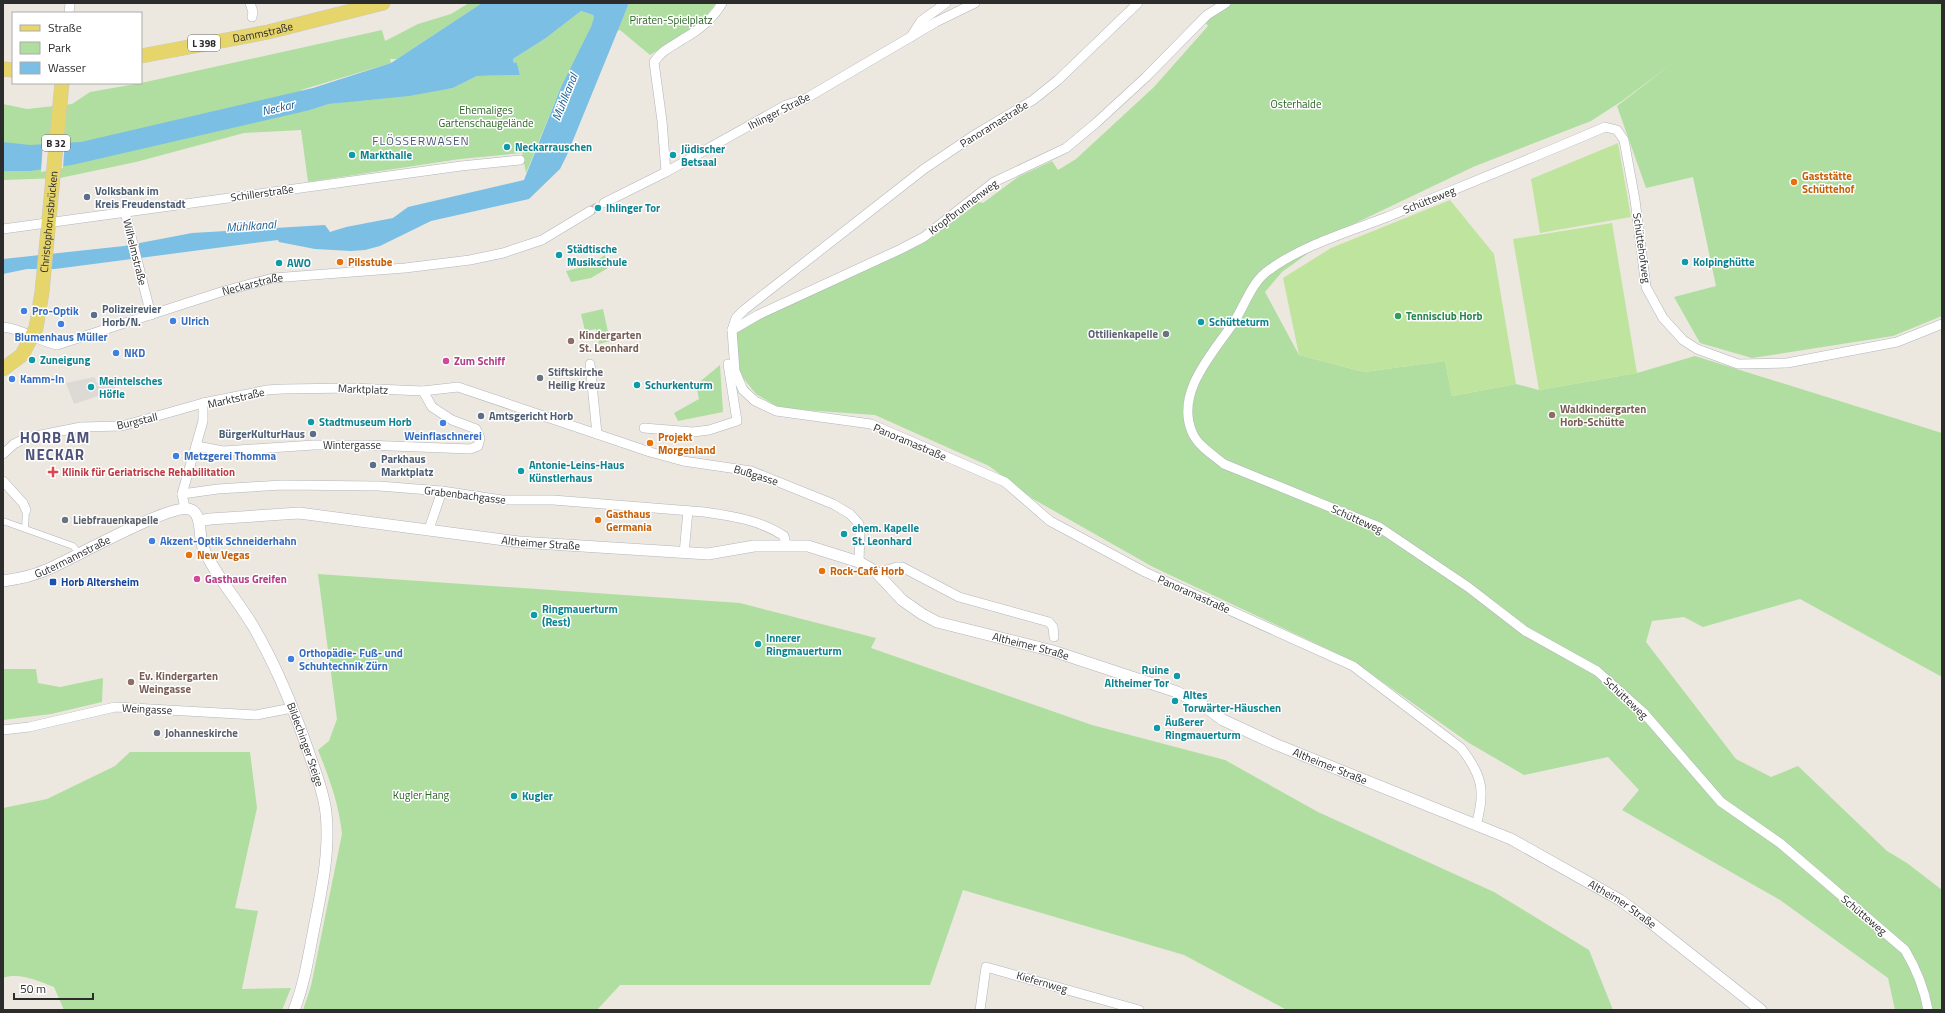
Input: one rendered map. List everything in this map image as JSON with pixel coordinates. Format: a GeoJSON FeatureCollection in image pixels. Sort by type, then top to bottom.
{"type":"FeatureCollection","features":[{"type":"Feature","properties":{"kind":"main road","name":"Dammstraße"},"geometry":{"type":"LineString","coordinates":[[142,56],[268,32],[382,3]]}},
{"type":"Feature","properties":{"kind":"main road","name":"Christophorusbrücken"},"geometry":{"type":"LineString","coordinates":[[33,335],[40,305],[44,274],[62,84]]}},
{"type":"Feature","properties":{"kind":"main road","name":"B 32"},"geometry":{"type":"LineString","coordinates":[[3,369],[22,356],[33,335]]}},
{"type":"Feature","properties":{"kind":"street"},"geometry":{"type":"LineString","coordinates":[[666,172],[662,121],[654,62],[660,53],[670,45],[701,28],[722,3]]}},
{"type":"Feature","properties":{"kind":"street","name":"Ihlinger Straße"},"geometry":{"type":"LineString","coordinates":[[910,38],[921,21],[946,3]]}},
{"type":"Feature","properties":{"kind":"street","name":"Ihlinger Straße"},"geometry":{"type":"LineString","coordinates":[[604,203],[666,172],[786,105],[805,99],[910,38],[975,3]]}},
{"type":"Feature","properties":{"kind":"street","name":"Panoramastraße"},"geometry":{"type":"LineString","coordinates":[[1138,3],[1058,80],[1033,100],[976,134],[924,169],[744,310],[736,318],[732,330],[734,371],[743,390],[755,402],[776,411],[871,424],[1005,482],[1050,521],[1145,572],[1353,666],[1461,748],[1474,764],[1480,782],[1481,806],[1476,825]]}},
{"type":"Feature","properties":{"kind":"street","name":"Kropfbrunnenweg"},"geometry":{"type":"LineString","coordinates":[[732,330],[758,315],[901,250],[924,237],[994,182],[1066,148],[1096,123],[1140,82],[1207,15],[1226,3]]}},
{"type":"Feature","properties":{"kind":"street","name":"Schüttehofweg"},"geometry":{"type":"LineString","coordinates":[[1605,127],[1617,130],[1624,140],[1635,200],[1646,287],[1663,318],[1683,340],[1697,349],[1738,364],[1787,363],[1897,342],[1942,324]]}},
{"type":"Feature","properties":{"kind":"street","name":"Schütteweg"},"geometry":{"type":"LineString","coordinates":[[1605,127],[1485,178],[1312,245],[1268,270],[1257,281],[1246,302],[1197,374],[1187,415],[1192,433],[1206,450],[1224,464],[1379,527],[1468,587],[1525,631],[1597,671],[1643,712],[1721,802],[1785,848],[1905,950],[1920,977],[1925,991],[1928,1010]]}},
{"type":"Feature","properties":{"kind":"street","name":"Schillerstraße"},"geometry":{"type":"LineString","coordinates":[[3,229],[468,165],[520,160]]}},
{"type":"Feature","properties":{"kind":"street","name":"Neckarstraße"},"geometry":{"type":"LineString","coordinates":[[3,327],[33,335],[45,342],[56,345],[224,291],[273,278],[405,268],[470,260],[503,253],[542,240],[590,211]]}},
{"type":"Feature","properties":{"kind":"street","name":"Wilhelmstraße"},"geometry":{"type":"LineString","coordinates":[[125,212],[151,315]]}},
{"type":"Feature","properties":{"kind":"street"},"geometry":{"type":"LineString","coordinates":[[644,428],[693,432],[709,430],[736,421],[727,356],[733,348]]}},
{"type":"Feature","properties":{"kind":"street"},"geometry":{"type":"LineString","coordinates":[[590,364],[597,434]]}},
{"type":"Feature","properties":{"kind":"street","name":"Marktplatz"},"geometry":{"type":"LineString","coordinates":[[303,388],[423,391],[458,387],[608,438]]}},
{"type":"Feature","properties":{"kind":"street","name":"Marktstraße"},"geometry":{"type":"LineString","coordinates":[[185,508],[182,494],[197,446],[203,421],[204,403],[267,390],[303,388]]}},
{"type":"Feature","properties":{"kind":"street","name":"Wintergasse"},"geometry":{"type":"LineString","coordinates":[[197,446],[223,451],[314,445],[365,444],[470,449],[478,446],[480,440],[476,429],[452,420],[432,407],[423,391]]}},
{"type":"Feature","properties":{"kind":"street","name":"Burgstall"},"geometry":{"type":"LineString","coordinates":[[3,454],[14,444],[26,438],[81,427],[122,426],[204,403]]}},
{"type":"Feature","properties":{"kind":"street","name":"Bußgasse"},"geometry":{"type":"LineString","coordinates":[[608,438],[683,461],[751,471],[834,504],[850,514],[859,524],[859,562]]}},
{"type":"Feature","properties":{"kind":"street"},"geometry":{"type":"LineString","coordinates":[[3,481],[23,503],[26,510],[25,528]]}},
{"type":"Feature","properties":{"kind":"street","name":"Grabenbachgasse"},"geometry":{"type":"LineString","coordinates":[[182,494],[218,489],[275,486],[379,486],[442,491],[502,500],[553,500],[724,515],[756,522],[784,536],[786,545]]}},
{"type":"Feature","properties":{"kind":"street"},"geometry":{"type":"LineString","coordinates":[[429,528],[442,491]]}},
{"type":"Feature","properties":{"kind":"street"},"geometry":{"type":"LineString","coordinates":[[185,508],[191,509],[199,521]]}},
{"type":"Feature","properties":{"kind":"street","name":"Gutermannstraße"},"geometry":{"type":"LineString","coordinates":[[3,581],[44,571],[80,554],[102,541],[162,515],[185,508]]}},
{"type":"Feature","properties":{"kind":"street"},"geometry":{"type":"LineString","coordinates":[[684,553],[688,512]]}},
{"type":"Feature","properties":{"kind":"street","name":"Altheimer Straße"},"geometry":{"type":"LineString","coordinates":[[199,521],[299,513],[429,528],[519,542],[708,554],[754,546],[808,546],[859,562],[878,572],[902,600],[922,614],[937,622],[1053,651],[1177,692],[1201,704],[1223,720],[1275,744],[1511,839],[1620,900],[1761,1010]]}},
{"type":"Feature","properties":{"kind":"street"},"geometry":{"type":"LineString","coordinates":[[3,521],[73,546],[80,554]]}},
{"type":"Feature","properties":{"kind":"street","name":"Bildechinger Steige"},"geometry":{"type":"LineString","coordinates":[[199,521],[200,536],[207,557],[226,589],[252,625],[265,647],[292,708],[319,783],[326,812],[327,833],[322,887],[298,1000],[294,1010]]}},
{"type":"Feature","properties":{"kind":"street","name":"Altheimer Straße"},"geometry":{"type":"LineString","coordinates":[[878,572],[902,567],[959,597],[1049,622],[1053,627],[1054,637]]}},
{"type":"Feature","properties":{"kind":"street","name":"Weingasse"},"geometry":{"type":"LineString","coordinates":[[3,730],[29,727],[115,707],[256,715],[292,708]]}},
{"type":"Feature","properties":{"kind":"street","name":"Kiefernweg"},"geometry":{"type":"LineString","coordinates":[[980,1010],[986,967],[1139,1010]]}},
{"type":"Feature","properties":{"kind":"green space","name":"Ehemaliges Gartenschaugelände"},"geometry":{"type":"Polygon","coordinates":[[[469,3],[482,3],[397,59],[390,59],[391,63],[301,90],[310,110],[329,104],[453,88],[477,76],[520,75],[517,63],[513,62],[513,59],[546,38],[581,11],[593,15],[594,17],[591,28],[620,24],[629,3],[716,3],[700,25],[650,55],[620,30],[586,39],[561,87],[526,173],[522,153],[460,159],[308,182],[301,130],[244,133],[136,162],[60,178],[3,180],[3,104],[27,109],[72,104],[90,92],[142,84],[382,30],[385,41],[418,24],[451,14],[469,3]]]}},
{"type":"Feature","properties":{"kind":"green space","name":"Osterhalde"},"geometry":{"type":"Polygon","coordinates":[[[1221,3],[1942,3],[1942,316],[1893,336],[1752,358],[1700,343],[1674,297],[1716,286],[1693,177],[1646,188],[1617,106],[1674,62],[1622,101],[1591,121],[1473,167],[1339,231],[1282,272],[1265,292],[1299,355],[1364,372],[1445,361],[1452,396],[1516,384],[1539,390],[1637,373],[1695,356],[1942,433],[1942,677],[1800,599],[1703,627],[1684,617],[1652,621],[1646,642],[1736,759],[1771,777],[1798,766],[1887,851],[1907,863],[1942,890],[1942,1010],[1895,1010],[1888,978],[1780,900],[1622,810],[1639,790],[1608,757],[1524,775],[1469,743],[1353,661],[1153,567],[1033,499],[989,466],[875,415],[790,409],[776,406],[756,394],[735,368],[735,323],[922,244],[979,202],[983,203],[1018,177],[1052,161],[1058,170],[1076,159],[1154,87],[1208,26],[1203,19],[1221,3]]]}},
{"type":"Feature","properties":{"kind":"green space"},"geometry":{"type":"Polygon","coordinates":[[[1618,143],[1631,217],[1540,233],[1531,179],[1618,143]]]}},
{"type":"Feature","properties":{"kind":"green space","name":"Tennisclub Horb"},"geometry":{"type":"Polygon","coordinates":[[[1450,200],[1494,254],[1516,384],[1452,396],[1445,361],[1364,372],[1299,355],[1283,278],[1331,248],[1450,200]]]}},
{"type":"Feature","properties":{"kind":"green space"},"geometry":{"type":"Polygon","coordinates":[[[1612,223],[1637,373],[1539,390],[1513,239],[1612,223]]]}},
{"type":"Feature","properties":{"kind":"green space"},"geometry":{"type":"Polygon","coordinates":[[[605,255],[608,268],[591,278],[571,282],[566,271],[587,266],[605,255]]]}},
{"type":"Feature","properties":{"kind":"green space"},"geometry":{"type":"Polygon","coordinates":[[[603,309],[610,341],[599,344],[596,329],[585,331],[581,314],[603,309]]]}},
{"type":"Feature","properties":{"kind":"green space"},"geometry":{"type":"Polygon","coordinates":[[[720,365],[723,412],[678,421],[674,413],[699,399],[696,385],[720,365]]]}},
{"type":"Feature","properties":{"kind":"green space","name":"Kugler Hang"},"geometry":{"type":"Polygon","coordinates":[[[318,574],[740,603],[876,638],[871,648],[1092,725],[1225,760],[1318,812],[1494,892],[1589,950],[1613,1010],[1287,1010],[1184,955],[963,890],[930,985],[620,985],[597,1010],[303,1010],[311,986],[342,834],[339,812],[333,791],[318,750],[329,741],[337,719],[318,574]]]}},
{"type":"Feature","properties":{"kind":"green space"},"geometry":{"type":"Polygon","coordinates":[[[3,669],[36,669],[38,683],[60,687],[103,678],[102,702],[51,714],[3,720],[3,669]]]}},
{"type":"Feature","properties":{"kind":"green space"},"geometry":{"type":"Polygon","coordinates":[[[130,752],[250,752],[257,808],[235,908],[258,911],[242,989],[291,988],[282,1010],[64,1010],[54,987],[22,977],[9,976],[3,978],[3,808],[47,799],[115,766],[130,752]]]}},
{"type":"Feature","properties":{"kind":"shaded area","name":"Meintelsches Höfle"},"geometry":{"type":"Polygon","coordinates":[[[94,377],[97,383],[110,378],[116,390],[74,404],[66,383],[94,377]]]}},
{"type":"Feature","properties":{"kind":"water"},"geometry":{"type":"Polygon","coordinates":[[[482,3],[629,3],[560,169],[529,199],[431,221],[380,246],[365,250],[351,251],[315,249],[279,242],[278,240],[55,269],[27,269],[3,274],[3,259],[124,246],[192,233],[325,225],[330,232],[346,227],[393,218],[408,207],[524,180],[561,87],[591,27],[594,17],[593,15],[581,11],[546,38],[513,59],[513,62],[517,63],[520,75],[477,76],[453,88],[409,96],[329,104],[310,110],[72,165],[30,171],[3,171],[3,142],[30,145],[81,142],[313,88],[391,63],[482,3]]]}},
{"type":"Feature","properties":{"kind":"pier"},"geometry":{"type":"Polygon","coordinates":[[[65,141],[63,168],[41,172],[43,142],[65,141]]]}},
{"type":"Feature","properties":{"kind":"tunnel"},"geometry":{"type":"LineString","coordinates":[[590,211],[604,203]]}},
{"type":"Feature","properties":{"kind":"place","name":"Neckarrauschen"},"geometry":{"type":"Point","coordinates":[507,147]}},
{"type":"Feature","properties":{"kind":"place","name":"Markthalle"},"geometry":{"type":"Point","coordinates":[352,155]}},
{"type":"Feature","properties":{"kind":"place","name":"Jüdischer Betsaal"},"geometry":{"type":"Point","coordinates":[673,155]}},
{"type":"Feature","properties":{"kind":"place","name":"Gaststätte Schüttehof"},"geometry":{"type":"Point","coordinates":[1794,182]}},
{"type":"Feature","properties":{"kind":"place","name":"Volksbank im Kreis Freudenstadt"},"geometry":{"type":"Point","coordinates":[87,197]}},
{"type":"Feature","properties":{"kind":"place","name":"Ihlinger Tor"},"geometry":{"type":"Point","coordinates":[598,208]}},
{"type":"Feature","properties":{"kind":"place","name":"Städtische Musikschule"},"geometry":{"type":"Point","coordinates":[559,255]}},
{"type":"Feature","properties":{"kind":"place","name":"Pilsstube"},"geometry":{"type":"Point","coordinates":[340,262]}},
{"type":"Feature","properties":{"kind":"place","name":"Kolpinghütte"},"geometry":{"type":"Point","coordinates":[1685,262]}},
{"type":"Feature","properties":{"kind":"place","name":"AWO"},"geometry":{"type":"Point","coordinates":[279,263]}},
{"type":"Feature","properties":{"kind":"place","name":"Pro-Optik"},"geometry":{"type":"Point","coordinates":[24,311]}},
{"type":"Feature","properties":{"kind":"place","name":"Polizeirevier Horb/N."},"geometry":{"type":"Point","coordinates":[94,315]}},
{"type":"Feature","properties":{"kind":"place","name":"Tennisclub Horb"},"geometry":{"type":"Point","coordinates":[1398,316]}},
{"type":"Feature","properties":{"kind":"place","name":"Ulrich"},"geometry":{"type":"Point","coordinates":[173,321]}},
{"type":"Feature","properties":{"kind":"place","name":"Schütteturm"},"geometry":{"type":"Point","coordinates":[1201,322]}},
{"type":"Feature","properties":{"kind":"place","name":"Blumenhaus Müller"},"geometry":{"type":"Point","coordinates":[61,324]}},
{"type":"Feature","properties":{"kind":"place","name":"Ottilienkapelle"},"geometry":{"type":"Point","coordinates":[1166,334]}},
{"type":"Feature","properties":{"kind":"place","name":"Kindergarten St. Leonhard"},"geometry":{"type":"Point","coordinates":[571,341]}},
{"type":"Feature","properties":{"kind":"place","name":"NKD"},"geometry":{"type":"Point","coordinates":[116,353]}},
{"type":"Feature","properties":{"kind":"place","name":"Zuneigung"},"geometry":{"type":"Point","coordinates":[32,360]}},
{"type":"Feature","properties":{"kind":"place","name":"Zum Schiff"},"geometry":{"type":"Point","coordinates":[446,361]}},
{"type":"Feature","properties":{"kind":"place","name":"Stiftskirche Heilig Kreuz"},"geometry":{"type":"Point","coordinates":[540,378]}},
{"type":"Feature","properties":{"kind":"place","name":"Kamm-In"},"geometry":{"type":"Point","coordinates":[12,379]}},
{"type":"Feature","properties":{"kind":"place","name":"Schurkenturm"},"geometry":{"type":"Point","coordinates":[637,385]}},
{"type":"Feature","properties":{"kind":"place","name":"Meintelsches Höfle"},"geometry":{"type":"Point","coordinates":[91,387]}},
{"type":"Feature","properties":{"kind":"place","name":"Waldkindergarten Horb-Schütte"},"geometry":{"type":"Point","coordinates":[1552,415]}},
{"type":"Feature","properties":{"kind":"place","name":"Amtsgericht Horb"},"geometry":{"type":"Point","coordinates":[481,416]}},
{"type":"Feature","properties":{"kind":"place","name":"Stadtmuseum Horb"},"geometry":{"type":"Point","coordinates":[311,422]}},
{"type":"Feature","properties":{"kind":"place","name":"Weinflaschnerei"},"geometry":{"type":"Point","coordinates":[443,423]}},
{"type":"Feature","properties":{"kind":"place","name":"BürgerKulturHaus"},"geometry":{"type":"Point","coordinates":[313,434]}},
{"type":"Feature","properties":{"kind":"place","name":"Projekt Morgenland"},"geometry":{"type":"Point","coordinates":[650,443]}},
{"type":"Feature","properties":{"kind":"place","name":"Metzgerei Thomma"},"geometry":{"type":"Point","coordinates":[176,456]}},
{"type":"Feature","properties":{"kind":"place","name":"Parkhaus Marktplatz"},"geometry":{"type":"Point","coordinates":[373,465]}},
{"type":"Feature","properties":{"kind":"place","name":"Antonie-Leins-Haus Künstlerhaus"},"geometry":{"type":"Point","coordinates":[521,471]}},
{"type":"Feature","properties":{"kind":"place","name":"Klinik für Geriatrische Rehabilitation"},"geometry":{"type":"Point","coordinates":[53,472]}},
{"type":"Feature","properties":{"kind":"place","name":"Liebfrauenkapelle"},"geometry":{"type":"Point","coordinates":[65,520]}},
{"type":"Feature","properties":{"kind":"place","name":"Gasthaus Germania"},"geometry":{"type":"Point","coordinates":[598,520]}},
{"type":"Feature","properties":{"kind":"place","name":"ehem. Kapelle St. Leonhard"},"geometry":{"type":"Point","coordinates":[844,534]}},
{"type":"Feature","properties":{"kind":"place","name":"Akzent-Optik Schneiderhahn"},"geometry":{"type":"Point","coordinates":[152,541]}},
{"type":"Feature","properties":{"kind":"place","name":"New Vegas"},"geometry":{"type":"Point","coordinates":[189,555]}},
{"type":"Feature","properties":{"kind":"place","name":"Rock-Café Horb"},"geometry":{"type":"Point","coordinates":[822,571]}},
{"type":"Feature","properties":{"kind":"place","name":"Gasthaus Greifen"},"geometry":{"type":"Point","coordinates":[197,579]}},
{"type":"Feature","properties":{"kind":"place","name":"Horb Altersheim"},"geometry":{"type":"Point","coordinates":[53,582]}},
{"type":"Feature","properties":{"kind":"place","name":"Ringmauerturm (Rest)"},"geometry":{"type":"Point","coordinates":[534,615]}},
{"type":"Feature","properties":{"kind":"place","name":"Innerer Ringmauerturm"},"geometry":{"type":"Point","coordinates":[758,644]}},
{"type":"Feature","properties":{"kind":"place","name":"Orthopädie- Fuß- und Schuhtechnik Zürn"},"geometry":{"type":"Point","coordinates":[291,659]}},
{"type":"Feature","properties":{"kind":"place","name":"Ruine Altheimer Tor"},"geometry":{"type":"Point","coordinates":[1177,676]}},
{"type":"Feature","properties":{"kind":"place","name":"Ev. Kindergarten Weingasse"},"geometry":{"type":"Point","coordinates":[131,682]}},
{"type":"Feature","properties":{"kind":"place","name":"Altes Torwärter-Häuschen"},"geometry":{"type":"Point","coordinates":[1175,701]}},
{"type":"Feature","properties":{"kind":"place","name":"Äußerer Ringmauerturm"},"geometry":{"type":"Point","coordinates":[1157,728]}},
{"type":"Feature","properties":{"kind":"place","name":"Johanneskirche"},"geometry":{"type":"Point","coordinates":[157,733]}},
{"type":"Feature","properties":{"kind":"place","name":"Kugler"},"geometry":{"type":"Point","coordinates":[514,796]}},
{"type":"Feature","properties":{"kind":"district","name":"FLÖSSERWASEN"},"geometry":{"type":"Point","coordinates":[421,141]}},
{"type":"Feature","properties":{"kind":"district","name":"HORB AM NECKAR"},"geometry":{"type":"Point","coordinates":[55,446]}},
{"type":"Feature","properties":{"kind":"park label","name":"Piraten-Spielplatz"},"geometry":{"type":"Point","coordinates":[671,20]}},
{"type":"Feature","properties":{"kind":"water label","name":"Mühlkanal"},"geometry":{"type":"Point","coordinates":[565,97]}},
{"type":"Feature","properties":{"kind":"water label","name":"Neckar"},"geometry":{"type":"Point","coordinates":[278,108]}},
{"type":"Feature","properties":{"kind":"water label","name":"Mühlkanal"},"geometry":{"type":"Point","coordinates":[251,226]}}]}
